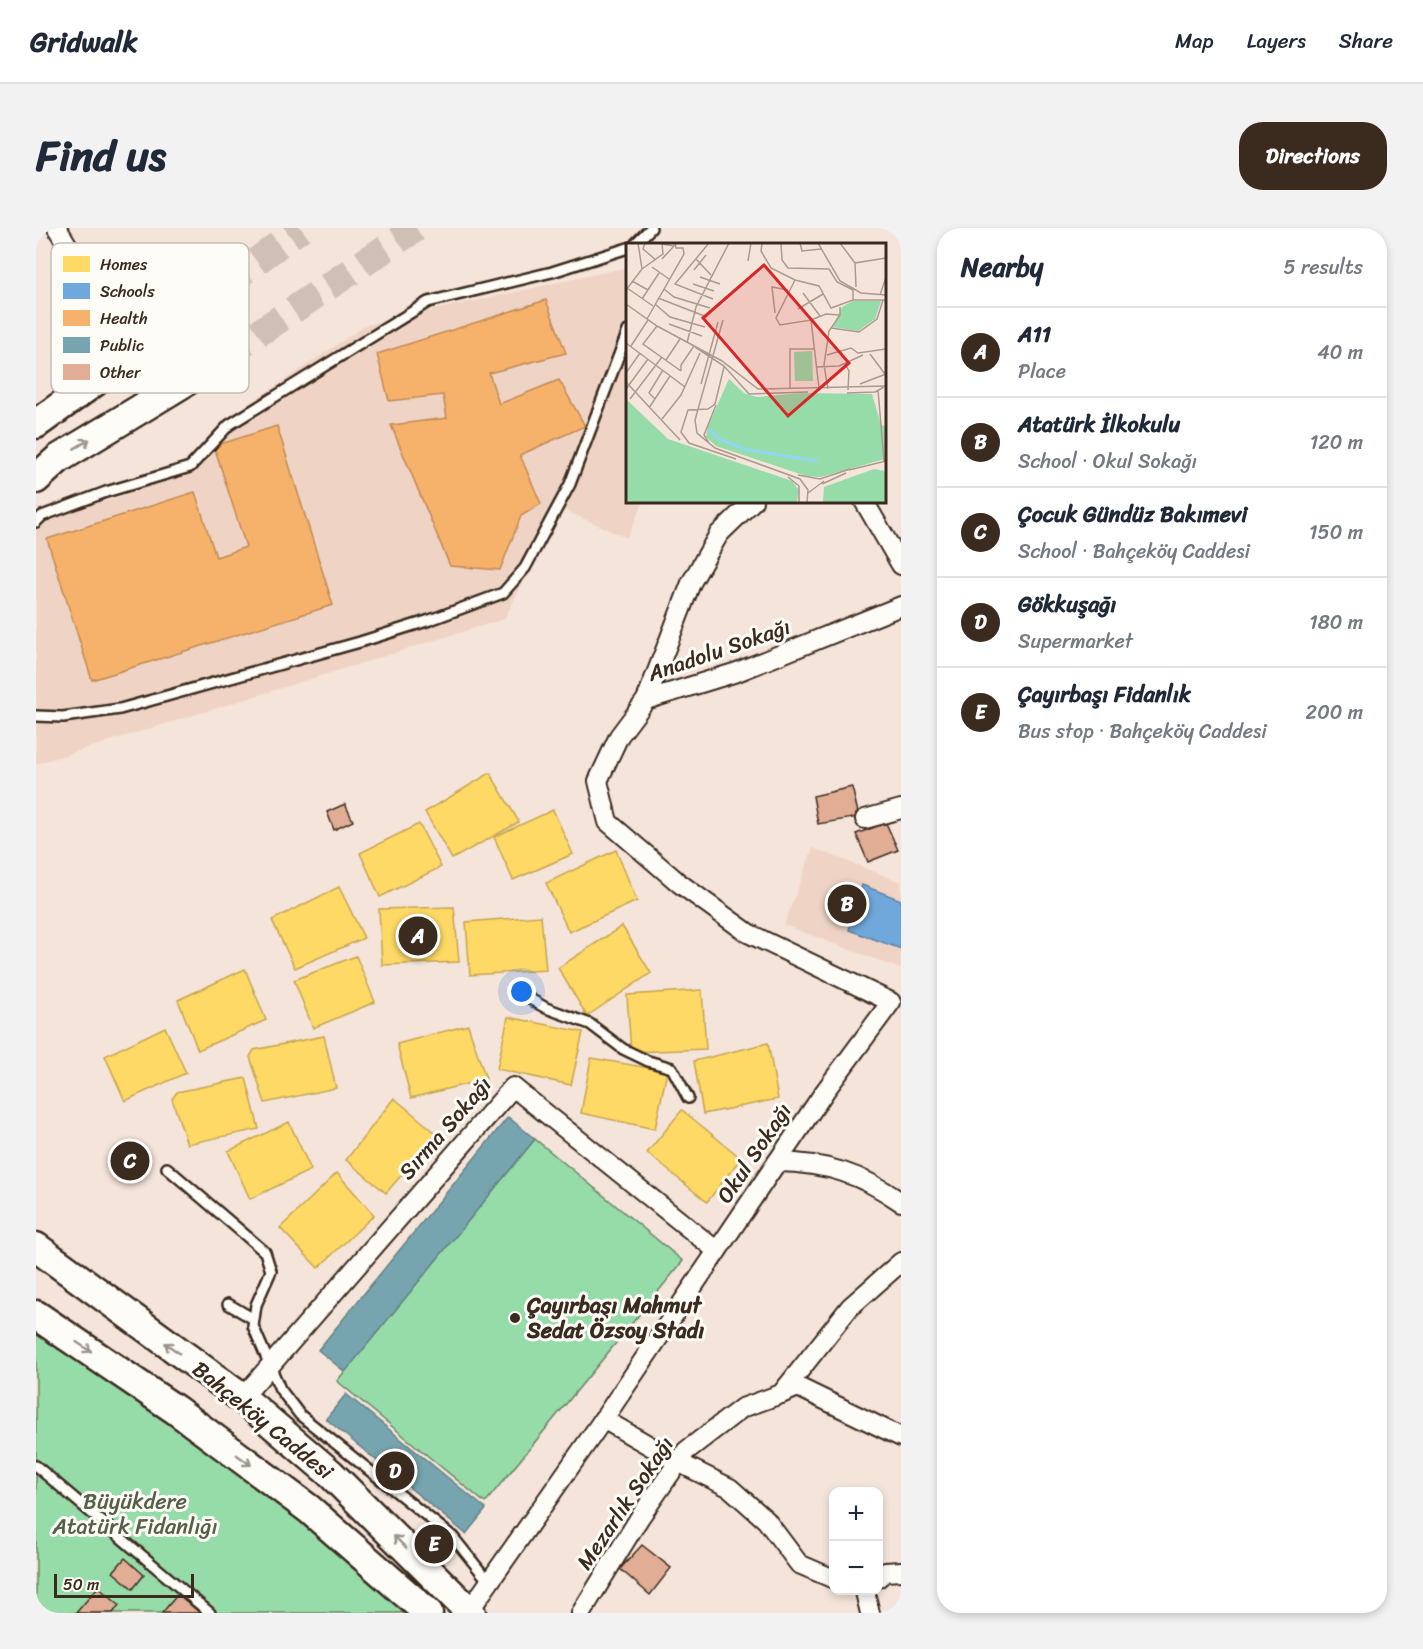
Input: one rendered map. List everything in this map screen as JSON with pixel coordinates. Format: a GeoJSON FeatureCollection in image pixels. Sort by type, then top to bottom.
{"type":"FeatureCollection","features":[{"type":"Feature","properties":{"kind":"main road"},"geometry":{"type":"LineString","coordinates":[[36,424],[79,393]]}},
{"type":"Feature","properties":{"kind":"main road"},"geometry":{"type":"LineString","coordinates":[[36,479],[58,459],[167,393]]}},
{"type":"Feature","properties":{"kind":"main road","name":"Bahçeköy Caddesi"},"geometry":{"type":"LineString","coordinates":[[36,1247],[242,1398],[330,1473],[470,1612]]}},
{"type":"Feature","properties":{"kind":"main road","name":"Bahçeköy Caddesi"},"geometry":{"type":"LineString","coordinates":[[36,1315],[176,1410],[309,1509],[428,1613]]}},
{"type":"Feature","properties":{"kind":"street"},"geometry":{"type":"LineString","coordinates":[[57,228],[66,243]]}},
{"type":"Feature","properties":{"kind":"street"},"geometry":{"type":"LineString","coordinates":[[646,700],[690,583],[719,534],[752,502]]}},
{"type":"Feature","properties":{"kind":"street"},"geometry":{"type":"LineString","coordinates":[[865,502],[901,565]]}},
{"type":"Feature","properties":{"kind":"street","name":"Anadolu Sokağı"},"geometry":{"type":"LineString","coordinates":[[608,822],[598,781],[619,736],[646,700],[737,672],[901,606]]}},
{"type":"Feature","properties":{"kind":"street"},"geometry":{"type":"LineString","coordinates":[[865,819],[901,809]]}},
{"type":"Feature","properties":{"kind":"street","name":"Okul Sokağı"},"geometry":{"type":"LineString","coordinates":[[470,1612],[825,1091],[896,1004],[748,933],[680,883],[608,822]]}},
{"type":"Feature","properties":{"kind":"street","name":"Sırma Sokağı"},"geometry":{"type":"LineString","coordinates":[[242,1398],[513,1087],[717,1251]]}},
{"type":"Feature","properties":{"kind":"street"},"geometry":{"type":"LineString","coordinates":[[777,1162],[806,1162],[845,1171],[873,1183],[901,1202]]}},
{"type":"Feature","properties":{"kind":"street"},"geometry":{"type":"LineString","coordinates":[[781,1394],[850,1307],[901,1262]]}},
{"type":"Feature","properties":{"kind":"street","name":"Mezarlık Sokağı"},"geometry":{"type":"LineString","coordinates":[[581,1613],[640,1517],[686,1451],[742,1408],[798,1387],[901,1437]]}},
{"type":"Feature","properties":{"kind":"street"},"geometry":{"type":"LineString","coordinates":[[603,1419],[678,1462],[730,1488],[766,1520],[799,1564],[829,1577]]}},
{"type":"Feature","properties":{"kind":"street"},"geometry":{"type":"LineString","coordinates":[[883,1574],[901,1571]]}},
{"type":"Feature","properties":{"kind":"street"},"geometry":{"type":"LineString","coordinates":[[865,1595],[870,1613]]}},
{"type":"Feature","properties":{"kind":"lane"},"geometry":{"type":"LineString","coordinates":[[635,243],[651,228]]}},
{"type":"Feature","properties":{"kind":"lane"},"geometry":{"type":"LineString","coordinates":[[36,522],[42,516],[106,492],[190,466],[229,425],[428,302],[552,272],[626,249]]}},
{"type":"Feature","properties":{"kind":"lane"},"geometry":{"type":"LineString","coordinates":[[36,716],[63,717],[120,709],[370,639],[503,593],[525,568],[570,484],[626,337]]}},
{"type":"Feature","properties":{"kind":"lane"},"geometry":{"type":"LineString","coordinates":[[514,990],[546,1008],[590,1024],[623,1049],[648,1061],[672,1068],[688,1098]]}},
{"type":"Feature","properties":{"kind":"lane"},"geometry":{"type":"LineString","coordinates":[[166,1168],[265,1252],[271,1270],[252,1318],[253,1326],[280,1389],[300,1416],[453,1537],[489,1582]]}},
{"type":"Feature","properties":{"kind":"lane"},"geometry":{"type":"LineString","coordinates":[[228,1304],[252,1318]]}},
{"type":"Feature","properties":{"kind":"lane"},"geometry":{"type":"LineString","coordinates":[[36,1466],[210,1613]]}},
{"type":"Feature","properties":{"kind":"shaded area"},"geometry":{"type":"Polygon","coordinates":[[[626,267],[626,502],[644,502],[627,538],[562,509],[504,619],[36,764],[36,523],[165,482],[224,421],[366,325],[626,267]]]}},
{"type":"Feature","properties":{"kind":"shaded area"},"geometry":{"type":"Polygon","coordinates":[[[813,848],[901,882],[901,969],[784,925],[813,848]]]}},
{"type":"Feature","properties":{"kind":"green space"},"geometry":{"type":"Polygon","coordinates":[[[535,1139],[683,1261],[485,1503],[337,1381],[535,1139]]]}},
{"type":"Feature","properties":{"kind":"green space","name":"Büyükdere Atatürk Fidanlığı"},"geometry":{"type":"Polygon","coordinates":[[[36,1328],[195,1434],[414,1613],[36,1613],[36,1328]]]}},
{"type":"Feature","properties":{"kind":"building: Homes"},"geometry":{"type":"Polygon","coordinates":[[[490,773],[519,822],[452,859],[425,812],[490,773]]]}},
{"type":"Feature","properties":{"kind":"building: Homes"},"geometry":{"type":"Polygon","coordinates":[[[553,810],[573,854],[513,880],[494,837],[553,810]]]}},
{"type":"Feature","properties":{"kind":"building: Homes"},"geometry":{"type":"Polygon","coordinates":[[[419,824],[441,867],[380,897],[360,853],[419,824]]]}},
{"type":"Feature","properties":{"kind":"building: Homes"},"geometry":{"type":"Polygon","coordinates":[[[616,850],[637,901],[569,932],[546,883],[616,850]]]}},
{"type":"Feature","properties":{"kind":"building: Homes"},"geometry":{"type":"Polygon","coordinates":[[[339,887],[364,938],[295,968],[272,920],[339,887]]]}},
{"type":"Feature","properties":{"kind":"building: Homes"},"geometry":{"type":"Polygon","coordinates":[[[454,907],[459,962],[382,965],[379,909],[454,907]]]}},
{"type":"Feature","properties":{"kind":"building: Homes"},"geometry":{"type":"Polygon","coordinates":[[[541,916],[546,970],[470,975],[466,922],[541,916]]]}},
{"type":"Feature","properties":{"kind":"building: Homes"},"geometry":{"type":"Polygon","coordinates":[[[622,926],[651,973],[587,1016],[558,968],[622,926]]]}},
{"type":"Feature","properties":{"kind":"building: Homes"},"geometry":{"type":"Polygon","coordinates":[[[356,956],[375,1002],[313,1028],[294,980],[356,956]]]}},
{"type":"Feature","properties":{"kind":"building: Homes"},"geometry":{"type":"Polygon","coordinates":[[[245,969],[266,1020],[198,1050],[178,1000],[245,969]]]}},
{"type":"Feature","properties":{"kind":"building: Homes"},"geometry":{"type":"Polygon","coordinates":[[[702,990],[706,1049],[631,1052],[627,995],[702,990]]]}},
{"type":"Feature","properties":{"kind":"building: Homes"},"geometry":{"type":"Polygon","coordinates":[[[508,1017],[583,1032],[571,1085],[497,1069],[508,1017]]]}},
{"type":"Feature","properties":{"kind":"building: Homes"},"geometry":{"type":"Polygon","coordinates":[[[468,1025],[486,1079],[411,1098],[397,1044],[468,1025]]]}},
{"type":"Feature","properties":{"kind":"building: Homes"},"geometry":{"type":"Polygon","coordinates":[[[165,1027],[186,1073],[125,1101],[105,1056],[165,1027]]]}},
{"type":"Feature","properties":{"kind":"building: Homes"},"geometry":{"type":"Polygon","coordinates":[[[324,1036],[336,1088],[265,1103],[250,1057],[254,1050],[324,1036]]]}},
{"type":"Feature","properties":{"kind":"building: Homes"},"geometry":{"type":"Polygon","coordinates":[[[768,1043],[778,1099],[703,1114],[694,1061],[768,1043]]]}},
{"type":"Feature","properties":{"kind":"building: Homes"},"geometry":{"type":"Polygon","coordinates":[[[591,1058],[667,1071],[655,1129],[581,1113],[591,1058]]]}},
{"type":"Feature","properties":{"kind":"building: Homes"},"geometry":{"type":"Polygon","coordinates":[[[246,1078],[259,1129],[187,1144],[172,1099],[177,1092],[246,1078]]]}},
{"type":"Feature","properties":{"kind":"building: Homes"},"geometry":{"type":"Polygon","coordinates":[[[394,1098],[437,1134],[386,1193],[346,1160],[394,1098]]]}},
{"type":"Feature","properties":{"kind":"building: Homes"},"geometry":{"type":"Polygon","coordinates":[[[682,1110],[741,1158],[707,1202],[647,1153],[682,1110]]]}},
{"type":"Feature","properties":{"kind":"building: Homes"},"geometry":{"type":"Polygon","coordinates":[[[289,1122],[311,1170],[250,1199],[228,1151],[289,1122]]]}},
{"type":"Feature","properties":{"kind":"building: Homes"},"geometry":{"type":"Polygon","coordinates":[[[337,1173],[374,1215],[318,1268],[280,1228],[337,1173]]]}},
{"type":"Feature","properties":{"kind":"building: Schools"},"geometry":{"type":"Polygon","coordinates":[[[862,885],[901,900],[901,949],[849,930],[862,885]]]}},
{"type":"Feature","properties":{"kind":"building: Health"},"geometry":{"type":"Polygon","coordinates":[[[546,300],[566,353],[489,373],[499,404],[559,380],[585,426],[520,455],[541,504],[521,516],[500,570],[450,566],[391,425],[447,418],[443,395],[389,401],[377,354],[546,300]]]}},
{"type":"Feature","properties":{"kind":"building: Health"},"geometry":{"type":"Polygon","coordinates":[[[277,426],[333,605],[92,680],[47,539],[195,492],[216,557],[246,547],[214,446],[277,426]]]}},
{"type":"Feature","properties":{"kind":"building: Public"},"geometry":{"type":"Polygon","coordinates":[[[508,1117],[535,1139],[345,1372],[318,1350],[508,1117]]]}},
{"type":"Feature","properties":{"kind":"building: Public"},"geometry":{"type":"Polygon","coordinates":[[[346,1394],[486,1509],[466,1534],[326,1419],[346,1394]]]}},
{"type":"Feature","properties":{"kind":"building: Other"},"geometry":{"type":"Polygon","coordinates":[[[852,787],[859,817],[818,824],[813,796],[852,787]]]}},
{"type":"Feature","properties":{"kind":"building: Other"},"geometry":{"type":"Polygon","coordinates":[[[345,804],[353,821],[334,830],[327,812],[345,804]]]}},
{"type":"Feature","properties":{"kind":"building: Other"},"geometry":{"type":"Polygon","coordinates":[[[886,823],[898,850],[868,862],[856,834],[886,823]]]}},
{"type":"Feature","properties":{"kind":"building: Other"},"geometry":{"type":"Polygon","coordinates":[[[642,1545],[671,1568],[650,1595],[620,1569],[642,1545]]]}},
{"type":"Feature","properties":{"kind":"building: Other"},"geometry":{"type":"Polygon","coordinates":[[[125,1558],[144,1575],[133,1589],[113,1572],[125,1558]]]}},
{"type":"Feature","properties":{"kind":"building: Other"},"geometry":{"type":"Polygon","coordinates":[[[98,1587],[119,1605],[113,1613],[76,1613],[98,1587]]]}},
{"type":"Feature","properties":{"kind":"building: Other"},"geometry":{"type":"Polygon","coordinates":[[[178,1594],[200,1613],[162,1613],[178,1594]]]}},
{"type":"Feature","properties":{"kind":"tunnel"},"geometry":{"type":"LineString","coordinates":[[249,267],[301,228]]}},
{"type":"Feature","properties":{"kind":"tunnel"},"geometry":{"type":"LineString","coordinates":[[249,339],[416,228]]}},
{"type":"Feature","properties":{"kind":"place","name":"Atatürk İlkokulu"},"geometry":{"type":"Point","coordinates":[847,904]}},
{"type":"Feature","properties":{"kind":"place","name":"A11"},"geometry":{"type":"Point","coordinates":[418,936]}},
{"type":"Feature","properties":{"kind":"place","name":"Çocuk Gündüz Bakımevi"},"geometry":{"type":"Point","coordinates":[130,1161]}},
{"type":"Feature","properties":{"kind":"place","name":"Çayırbaşı Mahmut Sedat Özsoy Stadı"},"geometry":{"type":"Point","coordinates":[515,1318]}},
{"type":"Feature","properties":{"kind":"place","name":"Gökkuşağı"},"geometry":{"type":"Point","coordinates":[395,1471]}},
{"type":"Feature","properties":{"kind":"place","name":"Çayırbaşı Fidanlık"},"geometry":{"type":"Point","coordinates":[434,1544]}}]}
